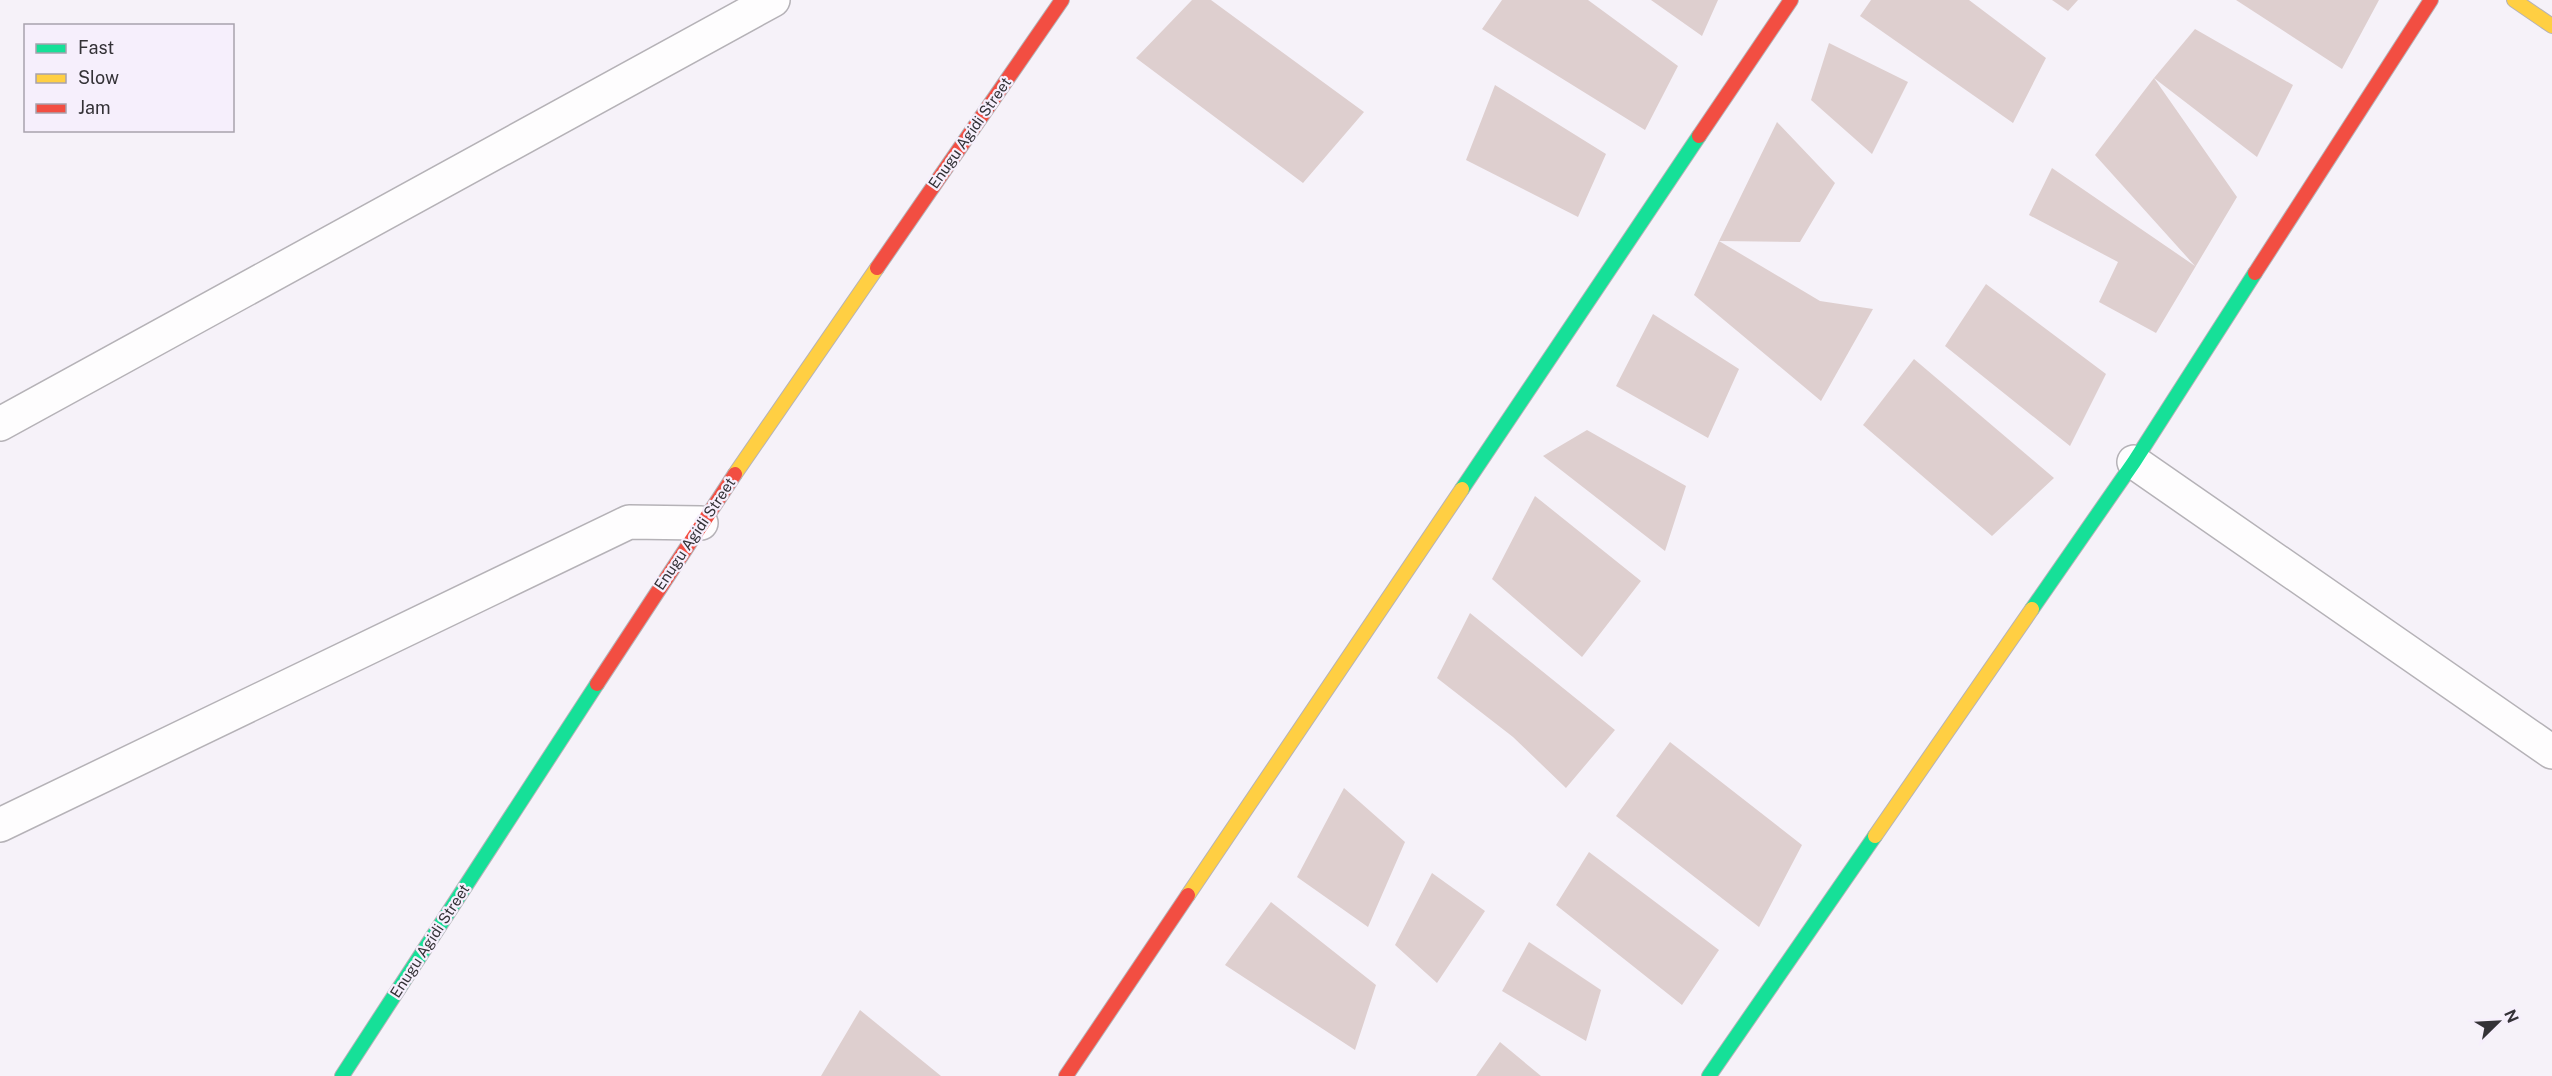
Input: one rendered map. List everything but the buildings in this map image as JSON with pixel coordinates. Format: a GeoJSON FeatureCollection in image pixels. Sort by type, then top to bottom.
{"type":"FeatureCollection","features":[{"type":"Feature","properties":{"kind":"street"},"geometry":{"type":"LineString","coordinates":[[0,424],[773,0]]}},
{"type":"Feature","properties":{"kind":"street","name":"Enugu Agidi Street"},"geometry":{"type":"LineString","coordinates":[[342,1076],[701,523],[1062,0]]}},
{"type":"Feature","properties":{"kind":"street"},"geometry":{"type":"LineString","coordinates":[[1066,1076],[1791,0]]}},
{"type":"Feature","properties":{"kind":"street"},"geometry":{"type":"LineString","coordinates":[[1709,1076],[2134,462],[2431,0]]}},
{"type":"Feature","properties":{"kind":"street"},"geometry":{"type":"LineString","coordinates":[[2514,0],[2552,26]]}},
{"type":"Feature","properties":{"kind":"street"},"geometry":{"type":"LineString","coordinates":[[2134,462],[2552,752]]}},
{"type":"Feature","properties":{"kind":"street"},"geometry":{"type":"LineString","coordinates":[[0,825],[629,522],[701,523]]}},
{"type":"Feature","properties":{"kind":"traffic: fast"},"geometry":{"type":"LineString","coordinates":[[1462,489],[1699,136]]}},
{"type":"Feature","properties":{"kind":"traffic: fast"},"geometry":{"type":"LineString","coordinates":[[2032,609],[2134,462],[2255,273]]}},
{"type":"Feature","properties":{"kind":"traffic: fast"},"geometry":{"type":"LineString","coordinates":[[342,1076],[597,684]]}},
{"type":"Feature","properties":{"kind":"traffic: fast"},"geometry":{"type":"LineString","coordinates":[[1709,1076],[1875,836]]}},
{"type":"Feature","properties":{"kind":"traffic: slow"},"geometry":{"type":"LineString","coordinates":[[2514,0],[2552,26]]}},
{"type":"Feature","properties":{"kind":"traffic: slow"},"geometry":{"type":"LineString","coordinates":[[735,474],[877,268]]}},
{"type":"Feature","properties":{"kind":"traffic: slow"},"geometry":{"type":"LineString","coordinates":[[1188,895],[1462,489]]}},
{"type":"Feature","properties":{"kind":"traffic: slow"},"geometry":{"type":"LineString","coordinates":[[1875,836],[2032,609]]}},
{"type":"Feature","properties":{"kind":"traffic: jam"},"geometry":{"type":"LineString","coordinates":[[877,268],[1062,0]]}},
{"type":"Feature","properties":{"kind":"traffic: jam"},"geometry":{"type":"LineString","coordinates":[[1699,136],[1791,0]]}},
{"type":"Feature","properties":{"kind":"traffic: jam"},"geometry":{"type":"LineString","coordinates":[[2255,273],[2431,0]]}},
{"type":"Feature","properties":{"kind":"traffic: jam"},"geometry":{"type":"LineString","coordinates":[[597,684],[735,474]]}},
{"type":"Feature","properties":{"kind":"traffic: jam"},"geometry":{"type":"LineString","coordinates":[[1066,1076],[1188,895]]}}]}
